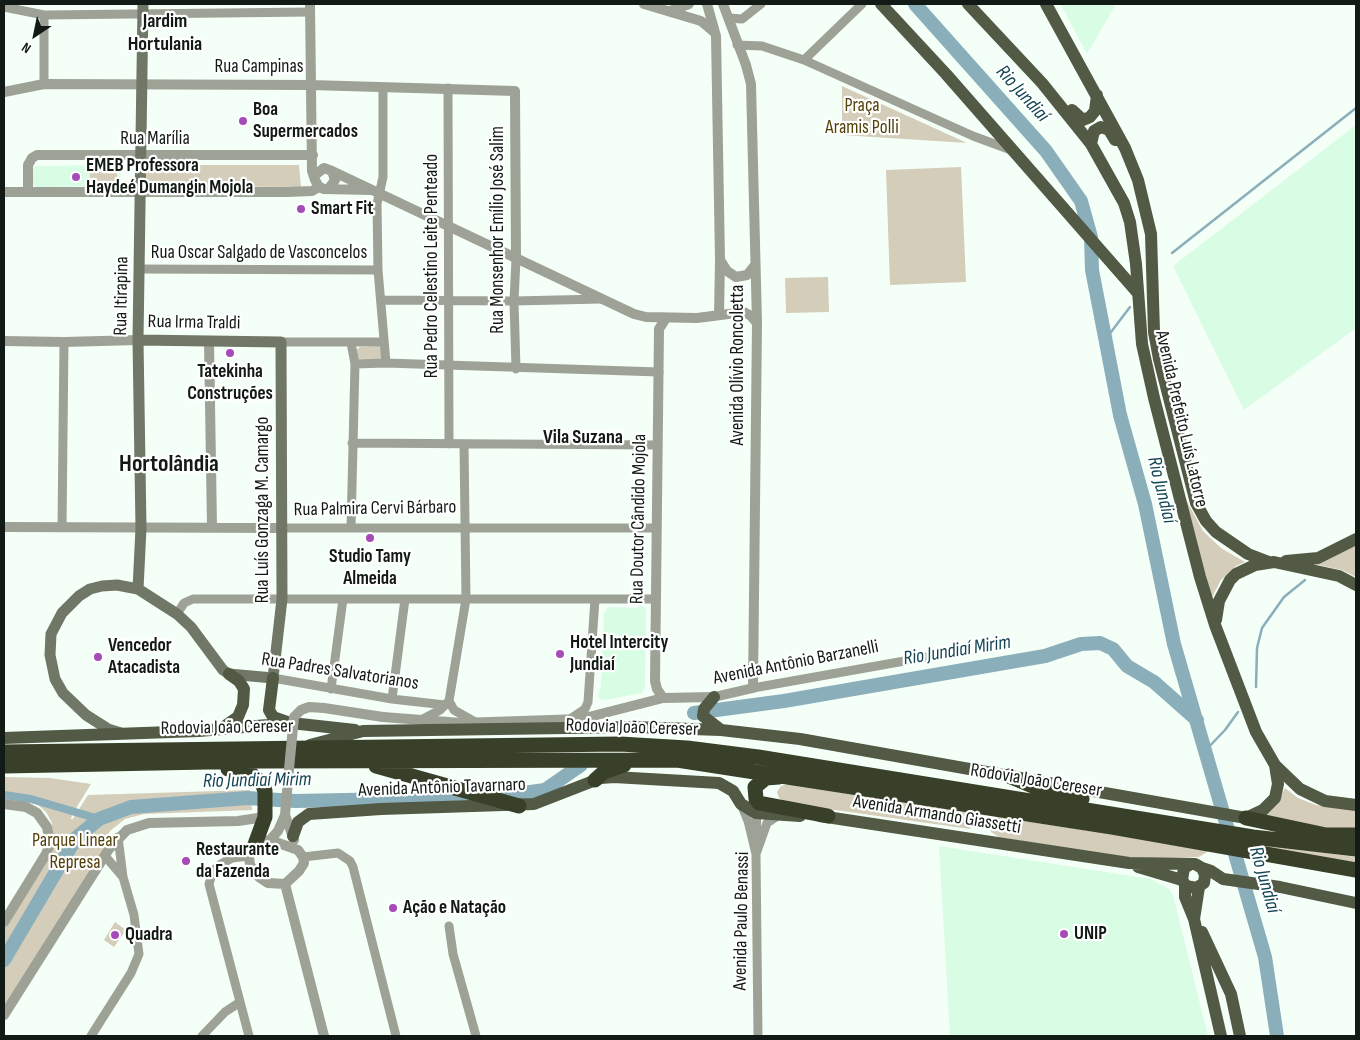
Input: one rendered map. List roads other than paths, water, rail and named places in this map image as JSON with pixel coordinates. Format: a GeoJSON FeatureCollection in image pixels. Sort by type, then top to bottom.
{"type":"FeatureCollection","features":[{"type":"Feature","properties":{"kind":"highway","name":"Rodovia João Cereser"},"geometry":{"type":"LineString","coordinates":[[4,752],[620,744],[720,752],[1163,821],[1198,834]]}},
{"type":"Feature","properties":{"kind":"highway"},"geometry":{"type":"LineString","coordinates":[[358,760],[514,804]]}},
{"type":"Feature","properties":{"kind":"highway","name":"Rodovia João Cereser"},"geometry":{"type":"LineString","coordinates":[[4,766],[358,760],[677,760],[1198,834],[1252,845]]}},
{"type":"Feature","properties":{"kind":"highway"},"geometry":{"type":"LineString","coordinates":[[595,780],[604,772],[621,766],[677,760]]}},
{"type":"Feature","properties":{"kind":"highway"},"geometry":{"type":"LineString","coordinates":[[127,764],[182,768],[239,769],[255,777],[266,791],[266,814],[264,836],[252,851]]}},
{"type":"Feature","properties":{"kind":"highway"},"geometry":{"type":"LineString","coordinates":[[809,779],[782,776],[766,778],[755,787],[754,793],[758,808],[828,816]]}},
{"type":"Feature","properties":{"kind":"highway"},"geometry":{"type":"LineString","coordinates":[[1009,776],[1040,789],[1163,821]]}},
{"type":"Feature","properties":{"kind":"highway"},"geometry":{"type":"LineString","coordinates":[[1246,818],[1355,843]]}},
{"type":"Feature","properties":{"kind":"highway"},"geometry":{"type":"LineString","coordinates":[[1252,845],[1355,843]]}},
{"type":"Feature","properties":{"kind":"highway"},"geometry":{"type":"LineString","coordinates":[[1252,845],[1356,870]]}},
{"type":"Feature","properties":{"kind":"main road"},"geometry":{"type":"LineString","coordinates":[[882,4],[1137,292]]}},
{"type":"Feature","properties":{"kind":"main road","name":"Avenida Prefeito Luís Latorre"},"geometry":{"type":"LineString","coordinates":[[968,4],[1022,61],[1091,144],[1112,179],[1130,222],[1142,344],[1194,551],[1215,625],[1256,732],[1275,765]]}},
{"type":"Feature","properties":{"kind":"main road","name":"Avenida Prefeito Luís Latorre"},"geometry":{"type":"LineString","coordinates":[[1046,4],[1125,148],[1138,180],[1151,234],[1156,341],[1185,466],[1196,504],[1206,521],[1216,532],[1248,554],[1272,562],[1339,576],[1356,585]]}},
{"type":"Feature","properties":{"kind":"main road","name":"Rua Itirapina"},"geometry":{"type":"LineString","coordinates":[[138,589],[141,528],[138,340],[142,191],[143,8]]}},
{"type":"Feature","properties":{"kind":"main road"},"geometry":{"type":"LineString","coordinates":[[1022,61],[1038,72],[1075,114],[1083,120],[1093,114],[1097,95]]}},
{"type":"Feature","properties":{"kind":"main road"},"geometry":{"type":"LineString","coordinates":[[1091,144],[1092,135],[1097,128],[1101,127],[1109,130],[1142,200]]}},
{"type":"Feature","properties":{"kind":"main road","name":"Rua Irma Traldi"},"geometry":{"type":"LineString","coordinates":[[138,340],[281,342]]}},
{"type":"Feature","properties":{"kind":"main road","name":"Rua Luís Gonzaga M. Camargo"},"geometry":{"type":"LineString","coordinates":[[273,678],[282,598],[281,342]]}},
{"type":"Feature","properties":{"kind":"main road"},"geometry":{"type":"LineString","coordinates":[[1215,625],[1218,601],[1230,580],[1245,569],[1272,562],[1318,558],[1356,539]]}},
{"type":"Feature","properties":{"kind":"main road"},"geometry":{"type":"LineString","coordinates":[[124,734],[108,729],[86,715],[63,693],[55,679],[50,655],[52,634],[70,604],[90,589],[117,585],[138,589],[177,614],[191,627],[216,663],[239,681],[244,689],[243,705],[238,717],[219,729]]}},
{"type":"Feature","properties":{"kind":"main road","name":"Rua Padres Salvatorianos"},"geometry":{"type":"LineString","coordinates":[[229,674],[273,678]]}},
{"type":"Feature","properties":{"kind":"main road"},"geometry":{"type":"LineString","coordinates":[[273,678],[269,710],[280,721],[292,723],[363,731],[592,727],[718,728],[800,739],[1246,818],[1263,810],[1275,798],[1278,784],[1275,765]]}},
{"type":"Feature","properties":{"kind":"main road"},"geometry":{"type":"LineString","coordinates":[[711,700],[704,709],[703,716],[718,728]]}},
{"type":"Feature","properties":{"kind":"main road"},"geometry":{"type":"LineString","coordinates":[[4,738],[124,734],[292,723]]}},
{"type":"Feature","properties":{"kind":"main road"},"geometry":{"type":"LineString","coordinates":[[299,747],[363,731]]}},
{"type":"Feature","properties":{"kind":"main road"},"geometry":{"type":"LineString","coordinates":[[1275,765],[1300,789],[1312,796],[1339,804],[1356,805]]}},
{"type":"Feature","properties":{"kind":"main road","name":"Avenida Antônio Tavarnaro"},"geometry":{"type":"LineString","coordinates":[[293,836],[298,822],[309,814],[541,802],[595,780],[624,776],[719,783],[733,791],[741,804]]}},
{"type":"Feature","properties":{"kind":"main road","name":"Avenida Armando Giassetti"},"geometry":{"type":"LineString","coordinates":[[741,804],[779,815],[828,816],[901,830],[1129,863],[1178,862],[1211,871],[1224,879],[1280,887],[1356,904]]}},
{"type":"Feature","properties":{"kind":"main road","name":"Avenida Armando Giassetti"},"geometry":{"type":"LineString","coordinates":[[1129,863],[1183,882]]}},
{"type":"Feature","properties":{"kind":"main road"},"geometry":{"type":"LineString","coordinates":[[1221,1036],[1194,919],[1200,886],[1205,875],[1196,866],[1184,868],[1185,896],[1194,919],[1213,954],[1231,994],[1240,1036]]}},
{"type":"Feature","properties":{"kind":"main road","name":"Avenida Armando Giassetti"},"geometry":{"type":"LineString","coordinates":[[1200,886],[1224,879]]}},
{"type":"Feature","properties":{"kind":"main road"},"geometry":{"type":"LineString","coordinates":[[1183,882],[1193,888],[1200,886]]}},
{"type":"Feature","properties":{"kind":"main road"},"geometry":{"type":"LineString","coordinates":[[1212,1000],[1214,993],[1220,988],[1231,994]]}},
{"type":"Feature","properties":{"kind":"street"},"geometry":{"type":"LineString","coordinates":[[644,4],[675,8],[707,24],[716,36]]}},
{"type":"Feature","properties":{"kind":"street"},"geometry":{"type":"LineString","coordinates":[[675,8],[689,4]]}},
{"type":"Feature","properties":{"kind":"street","name":"Avenida Olívio Roncoletta"},"geometry":{"type":"LineString","coordinates":[[707,4],[716,36],[720,260],[719,315]]}},
{"type":"Feature","properties":{"kind":"street","name":"Avenida Olívio Roncoletta"},"geometry":{"type":"LineString","coordinates":[[723,4],[746,65],[751,84],[757,323],[753,688]]}},
{"type":"Feature","properties":{"kind":"street"},"geometry":{"type":"LineString","coordinates":[[729,18],[742,19],[761,4]]}},
{"type":"Feature","properties":{"kind":"street"},"geometry":{"type":"LineString","coordinates":[[804,60],[862,4]]}},
{"type":"Feature","properties":{"kind":"street"},"geometry":{"type":"LineString","coordinates":[[4,7],[44,15],[143,8],[310,8],[312,171],[315,175],[315,180],[324,187],[377,191]]}},
{"type":"Feature","properties":{"kind":"street"},"geometry":{"type":"LineString","coordinates":[[44,15],[44,84]]}},
{"type":"Feature","properties":{"kind":"street"},"geometry":{"type":"LineString","coordinates":[[737,45],[762,46],[804,60],[973,136],[1014,151]]}},
{"type":"Feature","properties":{"kind":"street","name":"Rua Campinas"},"geometry":{"type":"LineString","coordinates":[[4,92],[44,84],[311,85],[383,89],[448,88],[516,91]]}},
{"type":"Feature","properties":{"kind":"street","name":"Rua Pedro Celestino Leite Penteado"},"geometry":{"type":"LineString","coordinates":[[448,88],[449,444]]}},
{"type":"Feature","properties":{"kind":"street"},"geometry":{"type":"LineString","coordinates":[[383,89],[383,178],[377,191],[377,204],[378,270],[386,363]]}},
{"type":"Feature","properties":{"kind":"street","name":"Rua Monsenhor Emílio José Salim"},"geometry":{"type":"LineString","coordinates":[[516,91],[516,260],[514,302],[516,368]]}},
{"type":"Feature","properties":{"kind":"street","name":"Rua Marília"},"geometry":{"type":"LineString","coordinates":[[28,191],[28,165],[32,158],[38,155],[312,155]]}},
{"type":"Feature","properties":{"kind":"street"},"geometry":{"type":"LineString","coordinates":[[4,192],[312,191],[324,187],[335,180],[329,170],[312,155]]}},
{"type":"Feature","properties":{"kind":"street"},"geometry":{"type":"LineString","coordinates":[[315,175],[321,169],[329,170],[377,191],[516,260],[601,299],[646,317],[657,324],[659,328]]}},
{"type":"Feature","properties":{"kind":"street"},"geometry":{"type":"LineString","coordinates":[[720,260],[727,270],[736,277],[747,276],[756,264]]}},
{"type":"Feature","properties":{"kind":"street","name":"Rua Oscar Salgado de Vasconcelos"},"geometry":{"type":"LineString","coordinates":[[140,269],[378,270]]}},
{"type":"Feature","properties":{"kind":"street"},"geometry":{"type":"LineString","coordinates":[[380,300],[514,302],[601,299]]}},
{"type":"Feature","properties":{"kind":"street"},"geometry":{"type":"LineString","coordinates":[[646,317],[697,318],[744,312],[757,323]]}},
{"type":"Feature","properties":{"kind":"street"},"geometry":{"type":"LineString","coordinates":[[659,328],[660,323],[666,318]]}},
{"type":"Feature","properties":{"kind":"street","name":"Rua Doutor Cândido Mojola"},"geometry":{"type":"LineString","coordinates":[[659,328],[655,680],[657,689],[668,699]]}},
{"type":"Feature","properties":{"kind":"street","name":"Rua Irma Traldi"},"geometry":{"type":"LineString","coordinates":[[4,341],[138,340]]}},
{"type":"Feature","properties":{"kind":"street"},"geometry":{"type":"LineString","coordinates":[[209,341],[212,527]]}},
{"type":"Feature","properties":{"kind":"street"},"geometry":{"type":"LineString","coordinates":[[62,526],[64,342]]}},
{"type":"Feature","properties":{"kind":"street","name":"Rua Irma Traldi"},"geometry":{"type":"LineString","coordinates":[[281,342],[383,342]]}},
{"type":"Feature","properties":{"kind":"street"},"geometry":{"type":"LineString","coordinates":[[350,343],[355,364],[350,528]]}},
{"type":"Feature","properties":{"kind":"street"},"geometry":{"type":"LineString","coordinates":[[355,364],[386,363],[659,372]]}},
{"type":"Feature","properties":{"kind":"street"},"geometry":{"type":"LineString","coordinates":[[352,443],[657,445]]}},
{"type":"Feature","properties":{"kind":"street"},"geometry":{"type":"LineString","coordinates":[[421,720],[447,703],[466,599],[464,444]]}},
{"type":"Feature","properties":{"kind":"street","name":"Rua Palmira Cervi Bárbaro"},"geometry":{"type":"LineString","coordinates":[[4,527],[350,528],[466,526],[657,528]]}},
{"type":"Feature","properties":{"kind":"street"},"geometry":{"type":"LineString","coordinates":[[177,614],[184,603],[193,599],[655,599]]}},
{"type":"Feature","properties":{"kind":"street"},"geometry":{"type":"LineString","coordinates":[[332,689],[343,599]]}},
{"type":"Feature","properties":{"kind":"street"},"geometry":{"type":"LineString","coordinates":[[392,699],[405,599]]}},
{"type":"Feature","properties":{"kind":"street"},"geometry":{"type":"LineString","coordinates":[[570,719],[584,709],[588,702],[595,599]]}},
{"type":"Feature","properties":{"kind":"street","name":"Avenida Antônio Barzanelli"},"geometry":{"type":"LineString","coordinates":[[284,813],[294,717],[309,707],[421,720],[475,722],[570,719],[608,714],[668,699],[711,700],[753,688],[955,652]]}},
{"type":"Feature","properties":{"kind":"street","name":"Rua Padres Salvatorianos"},"geometry":{"type":"LineString","coordinates":[[273,678],[392,699],[447,703]]}},
{"type":"Feature","properties":{"kind":"street"},"geometry":{"type":"LineString","coordinates":[[447,703],[454,710],[475,722]]}},
{"type":"Feature","properties":{"kind":"street"},"geometry":{"type":"LineString","coordinates":[[4,804],[26,807],[37,813],[47,827],[49,848],[4,922]]}},
{"type":"Feature","properties":{"kind":"street"},"geometry":{"type":"LineString","coordinates":[[741,804],[748,821],[756,854]]}},
{"type":"Feature","properties":{"kind":"street"},"geometry":{"type":"LineString","coordinates":[[756,854],[758,808]]}},
{"type":"Feature","properties":{"kind":"street"},"geometry":{"type":"LineString","coordinates":[[249,1036],[209,884],[212,871],[221,864],[252,851],[250,865],[259,877],[268,882],[285,884],[299,871],[304,862],[284,813]]}},
{"type":"Feature","properties":{"kind":"street"},"geometry":{"type":"LineString","coordinates":[[264,836],[278,831],[284,813]]}},
{"type":"Feature","properties":{"kind":"street"},"geometry":{"type":"LineString","coordinates":[[4,1015],[105,856],[118,837],[127,830],[149,823],[238,821],[266,814]]}},
{"type":"Feature","properties":{"kind":"street","name":"Avenida Paulo Benassi"},"geometry":{"type":"LineString","coordinates":[[758,1036],[756,854],[767,823],[779,815]]}},
{"type":"Feature","properties":{"kind":"street"},"geometry":{"type":"LineString","coordinates":[[238,821],[300,853],[338,853],[350,861],[396,1036]]}},
{"type":"Feature","properties":{"kind":"street"},"geometry":{"type":"LineString","coordinates":[[91,1036],[131,973],[139,954],[134,915],[123,877],[118,837]]}},
{"type":"Feature","properties":{"kind":"street"},"geometry":{"type":"LineString","coordinates":[[105,856],[123,877]]}},
{"type":"Feature","properties":{"kind":"street"},"geometry":{"type":"LineString","coordinates":[[285,884],[324,1036]]}},
{"type":"Feature","properties":{"kind":"street"},"geometry":{"type":"LineString","coordinates":[[449,926],[453,954],[476,1036]]}},
{"type":"Feature","properties":{"kind":"street"},"geometry":{"type":"LineString","coordinates":[[202,1036],[225,1012],[240,1002]]}},
{"type":"Feature","properties":{"kind":"waterway","name":"Rio Jundiaí"},"geometry":{"type":"LineString","coordinates":[[915,4],[1046,151],[1081,201],[1091,237],[1092,270],[1120,415],[1145,504],[1174,644],[1265,957],[1277,1036]]}},
{"type":"Feature","properties":{"kind":"waterway"},"geometry":{"type":"LineString","coordinates":[[1172,253],[1356,108]]}},
{"type":"Feature","properties":{"kind":"waterway"},"geometry":{"type":"LineString","coordinates":[[1105,340],[1130,307]]}},
{"type":"Feature","properties":{"kind":"waterway"},"geometry":{"type":"LineString","coordinates":[[1256,687],[1257,648],[1262,628],[1284,597],[1305,580]]}},
{"type":"Feature","properties":{"kind":"waterway","name":"Rio Jundiaí Mirim"},"geometry":{"type":"LineString","coordinates":[[694,713],[784,701],[1045,656],[1081,644],[1100,643],[1113,649],[1127,666],[1154,682],[1197,720]]}},
{"type":"Feature","properties":{"kind":"waterway"},"geometry":{"type":"LineString","coordinates":[[1204,752],[1225,730],[1238,712]]}},
{"type":"Feature","properties":{"kind":"waterway","name":"Rio Jundiaí Mirim"},"geometry":{"type":"LineString","coordinates":[[4,960],[76,838],[99,819],[131,807],[247,798],[295,801],[494,797],[545,790],[581,765]]}},
{"type":"Feature","properties":{"kind":"waterway"},"geometry":{"type":"LineString","coordinates":[[4,795],[31,799],[99,819]]}},
{"type":"Feature","properties":{"kind":"place","name":"Boa Supermercados"},"geometry":{"type":"Point","coordinates":[243,121]}},
{"type":"Feature","properties":{"kind":"place","name":"EMEB Professora Haydeé Dumangin Mojola"},"geometry":{"type":"Point","coordinates":[76,177]}},
{"type":"Feature","properties":{"kind":"place","name":"Smart Fit"},"geometry":{"type":"Point","coordinates":[301,209]}},
{"type":"Feature","properties":{"kind":"place","name":"Tatekinha Construções"},"geometry":{"type":"Point","coordinates":[230,353]}},
{"type":"Feature","properties":{"kind":"place","name":"Studio Tamy Almeida"},"geometry":{"type":"Point","coordinates":[370,538]}},
{"type":"Feature","properties":{"kind":"place","name":"Hotel Intercity Jundiaí"},"geometry":{"type":"Point","coordinates":[560,654]}},
{"type":"Feature","properties":{"kind":"place","name":"Vencedor Atacadista"},"geometry":{"type":"Point","coordinates":[98,657]}},
{"type":"Feature","properties":{"kind":"place","name":"Restaurante da Fazenda"},"geometry":{"type":"Point","coordinates":[186,861]}},
{"type":"Feature","properties":{"kind":"place","name":"Ação e Natação"},"geometry":{"type":"Point","coordinates":[393,908]}},
{"type":"Feature","properties":{"kind":"place","name":"UNIP"},"geometry":{"type":"Point","coordinates":[1064,934]}},
{"type":"Feature","properties":{"kind":"place","name":"Quadra"},"geometry":{"type":"Point","coordinates":[115,935]}},
{"type":"Feature","properties":{"kind":"district","name":"Jardim Hortulania"},"geometry":{"type":"Point","coordinates":[165,34]}},
{"type":"Feature","properties":{"kind":"district","name":"Vila Suzana"},"geometry":{"type":"Point","coordinates":[583,438]}},
{"type":"Feature","properties":{"kind":"district","name":"Hortolândia"},"geometry":{"type":"Point","coordinates":[169,465]}},
{"type":"Feature","properties":{"kind":"park label","name":"Praça Aramis Polli"},"geometry":{"type":"Point","coordinates":[862,117]}},
{"type":"Feature","properties":{"kind":"park label","name":"Parque Linear Represa"},"geometry":{"type":"Point","coordinates":[75,852]}}]}
